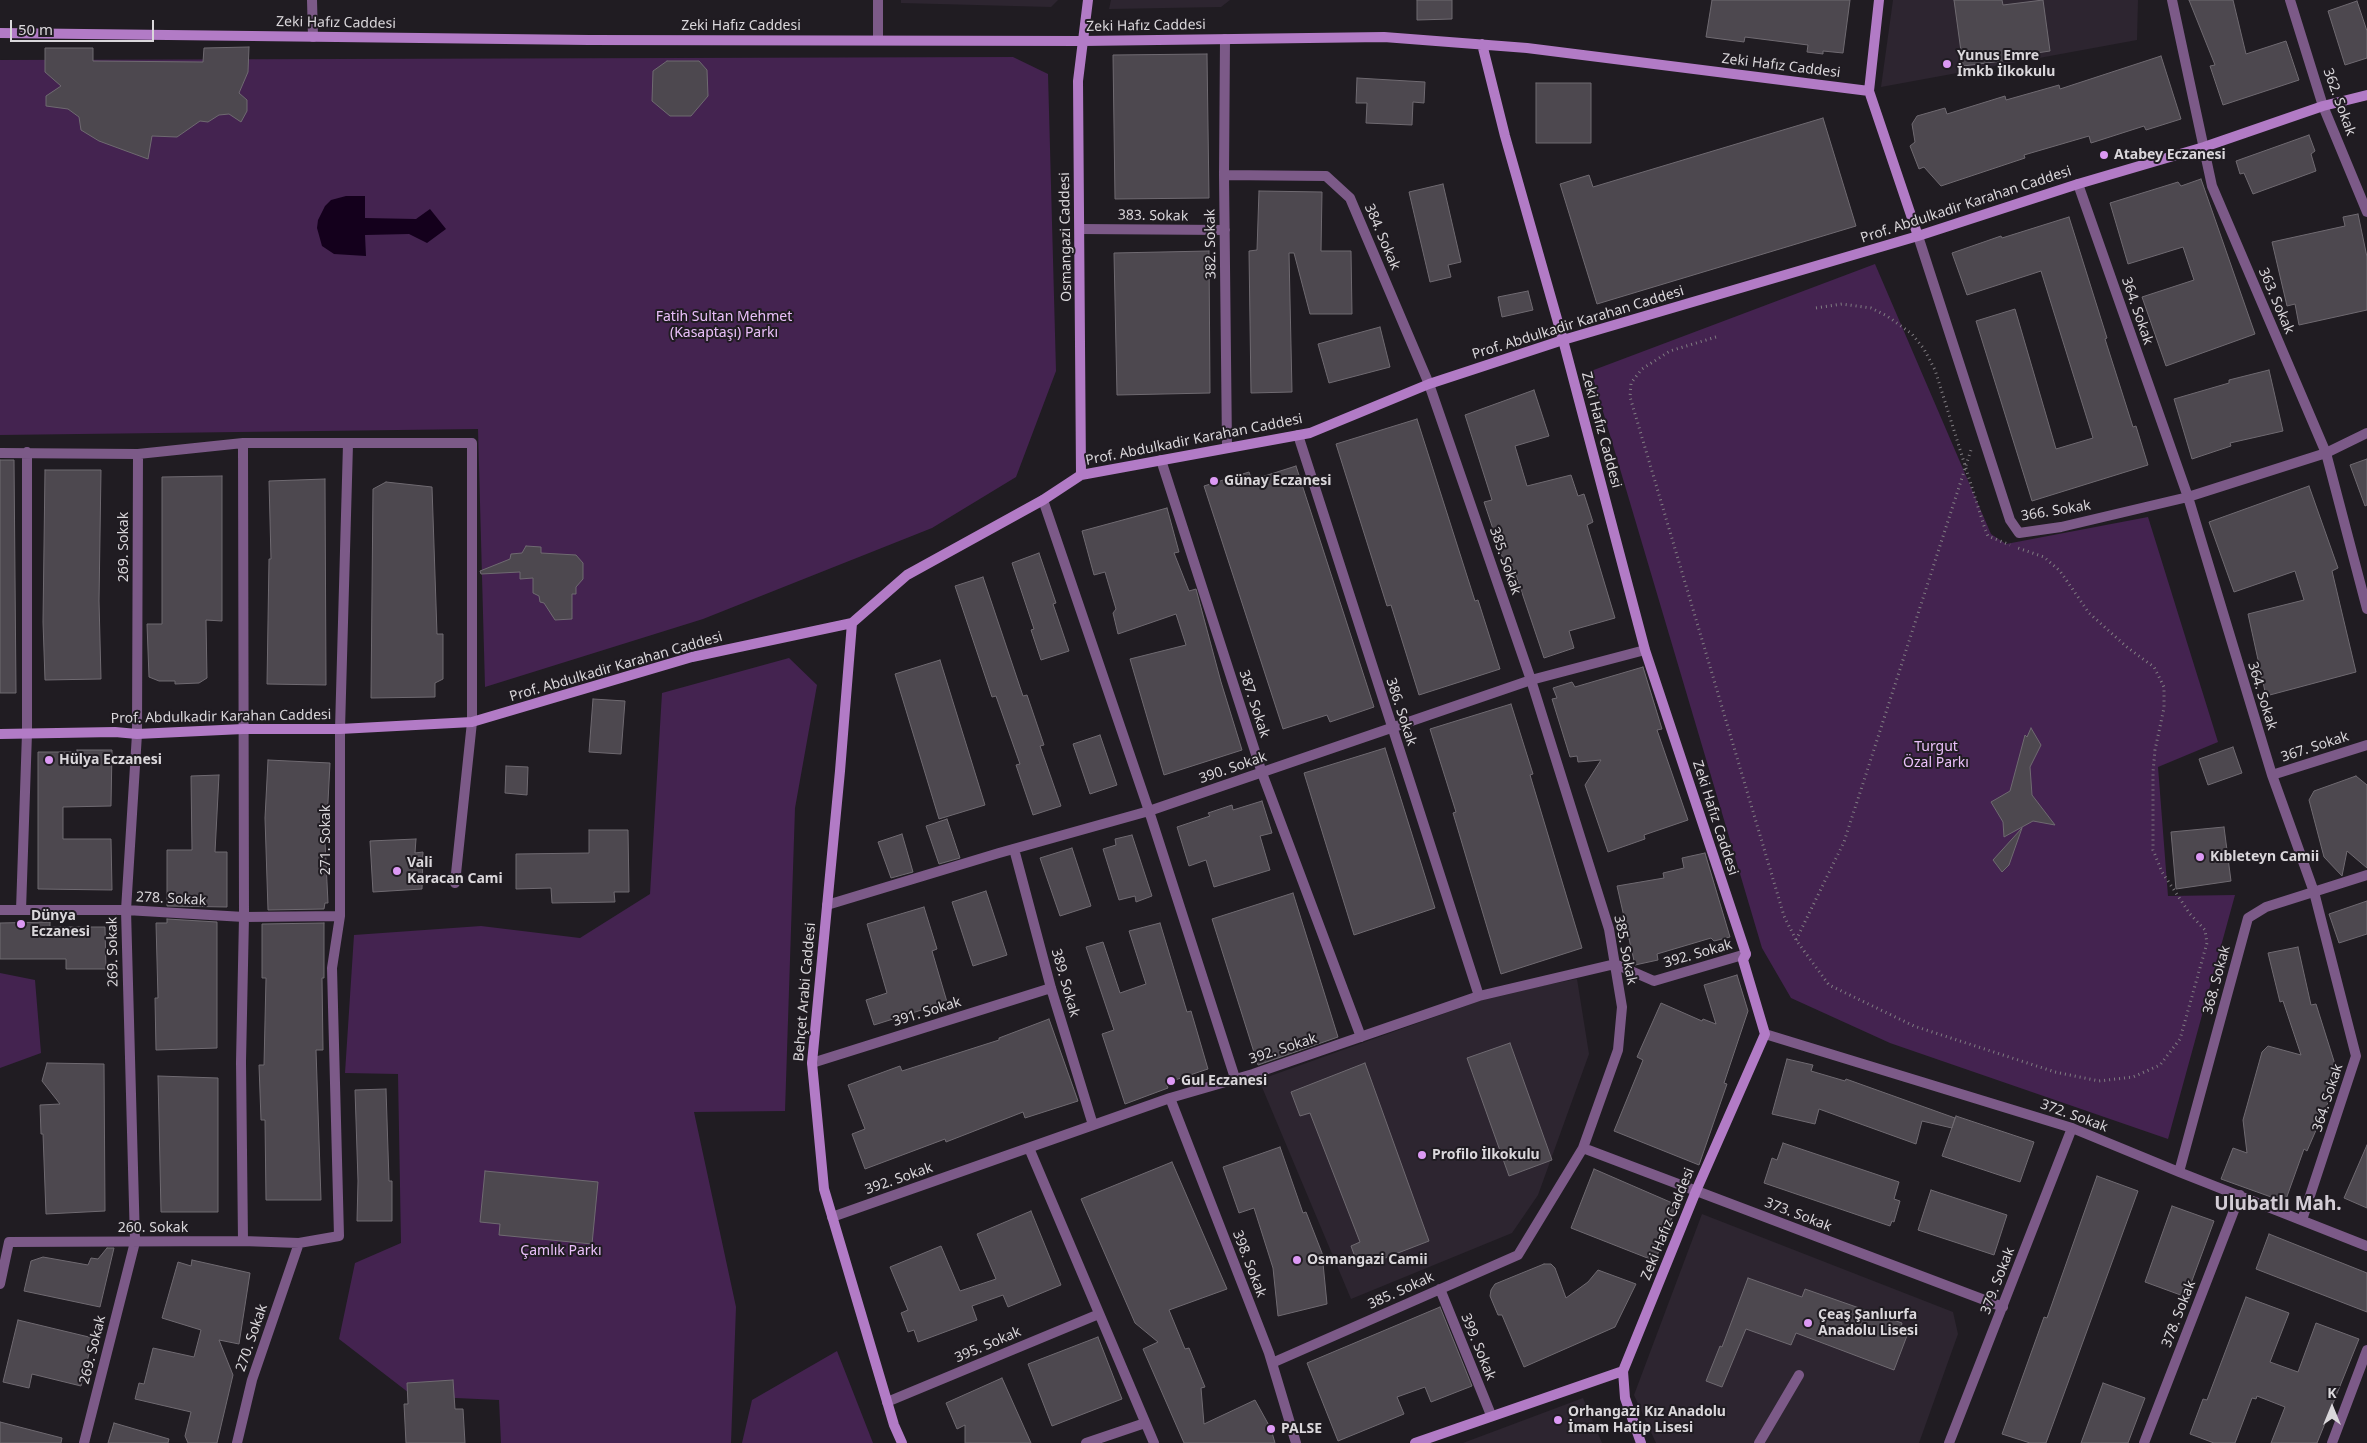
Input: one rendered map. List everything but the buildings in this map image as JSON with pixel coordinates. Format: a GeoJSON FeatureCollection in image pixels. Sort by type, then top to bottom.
{"type":"FeatureCollection","features":[{"type":"Feature","properties":{"kind":"main road","name":"Osmangazi Caddesi"},"geometry":{"type":"LineString","coordinates":[[1081,475],[1078,81],[1088,0]]}},
{"type":"Feature","properties":{"kind":"main road"},"geometry":{"type":"LineString","coordinates":[[1879,0],[1869,91],[1918,236]]}},
{"type":"Feature","properties":{"kind":"main road","name":"Zeki Hafız Caddesi"},"geometry":{"type":"LineString","coordinates":[[0,33],[313,37],[1083,41],[1384,36],[1482,44],[1869,91]]}},
{"type":"Feature","properties":{"kind":"main road","name":"Zeki Hafız Caddesi"},"geometry":{"type":"LineString","coordinates":[[1482,44],[1505,136],[1563,340],[1645,650],[1746,954],[1743,960],[1765,1034],[1696,1191],[1623,1371]]}},
{"type":"Feature","properties":{"kind":"main road","name":"Prof. Abdulkadir Karahan Caddesi"},"geometry":{"type":"LineString","coordinates":[[0,734],[115,732],[137,734],[243,728],[340,729],[472,722],[692,658],[852,623],[907,575],[1043,500],[1081,475],[1310,433],[1429,384],[1563,340],[1918,236],[2078,184],[2204,147],[2323,106],[2367,95]]}},
{"type":"Feature","properties":{"kind":"main road","name":"Behçet Arabi Caddesi"},"geometry":{"type":"LineString","coordinates":[[852,623],[812,1063],[824,1189],[887,1402],[902,1443]]}},
{"type":"Feature","properties":{"kind":"main road"},"geometry":{"type":"LineString","coordinates":[[1415,1443],[1491,1415],[1623,1371],[1625,1398],[1641,1443]]}},
{"type":"Feature","properties":{"kind":"street"},"geometry":{"type":"LineString","coordinates":[[312,0],[313,37]]}},
{"type":"Feature","properties":{"kind":"street"},"geometry":{"type":"LineString","coordinates":[[878,0],[878,40]]}},
{"type":"Feature","properties":{"kind":"street","name":"363. Sokak"},"geometry":{"type":"LineString","coordinates":[[2172,0],[2212,186],[2326,453],[2367,609]]}},
{"type":"Feature","properties":{"kind":"street","name":"362. Sokak"},"geometry":{"type":"LineString","coordinates":[[2290,0],[2323,106],[2367,212]]}},
{"type":"Feature","properties":{"kind":"street","name":"382. Sokak"},"geometry":{"type":"LineString","coordinates":[[1225,39],[1224,175],[1227,448]]}},
{"type":"Feature","properties":{"kind":"street","name":"384. Sokak"},"geometry":{"type":"LineString","coordinates":[[1224,175],[1326,176],[1350,198],[1429,384]]}},
{"type":"Feature","properties":{"kind":"street","name":"364. Sokak"},"geometry":{"type":"LineString","coordinates":[[2078,184],[2188,497],[2272,775],[2314,892],[2356,1056],[2302,1220]]}},
{"type":"Feature","properties":{"kind":"street","name":"383. Sokak"},"geometry":{"type":"LineString","coordinates":[[1080,228],[1225,230]]}},
{"type":"Feature","properties":{"kind":"street","name":"366. Sokak"},"geometry":{"type":"LineString","coordinates":[[1918,236],[2010,520],[2019,533],[2061,527],[2188,497],[2326,453],[2367,432]]}},
{"type":"Feature","properties":{"kind":"street","name":"385. Sokak"},"geometry":{"type":"LineString","coordinates":[[1272,1363],[1518,1255],[1583,1148],[1618,1050],[1622,1007],[1609,929],[1531,680],[1429,384]]}},
{"type":"Feature","properties":{"kind":"street","name":"386. Sokak"},"geometry":{"type":"LineString","coordinates":[[1298,435],[1479,996]]}},
{"type":"Feature","properties":{"kind":"street"},"geometry":{"type":"LineString","coordinates":[[243,442],[244,917],[241,1062],[243,1240]]}},
{"type":"Feature","properties":{"kind":"street"},"geometry":{"type":"LineString","coordinates":[[0,452],[138,454],[243,442],[348,444],[472,442],[472,722],[455,883]]}},
{"type":"Feature","properties":{"kind":"street","name":"271. Sokak"},"geometry":{"type":"LineString","coordinates":[[339,1236],[332,968],[340,916],[340,729],[348,444]]}},
{"type":"Feature","properties":{"kind":"street"},"geometry":{"type":"LineString","coordinates":[[21,910],[26,733],[27,452]]}},
{"type":"Feature","properties":{"kind":"street","name":"269. Sokak"},"geometry":{"type":"LineString","coordinates":[[84,1443],[135,1242],[126,910],[137,734],[138,454]]}},
{"type":"Feature","properties":{"kind":"street","name":"387. Sokak"},"geometry":{"type":"LineString","coordinates":[[1162,460],[1262,773],[1361,1037]]}},
{"type":"Feature","properties":{"kind":"street"},"geometry":{"type":"LineString","coordinates":[[1043,500],[1150,811],[1235,1078]]}},
{"type":"Feature","properties":{"kind":"street","name":"390. Sokak"},"geometry":{"type":"LineString","coordinates":[[827,905],[1014,848],[1150,811],[1531,680],[1645,650]]}},
{"type":"Feature","properties":{"kind":"street","name":"367. Sokak"},"geometry":{"type":"LineString","coordinates":[[2272,775],[2367,745]]}},
{"type":"Feature","properties":{"kind":"street","name":"389. Sokak"},"geometry":{"type":"LineString","coordinates":[[1014,848],[1051,988],[1093,1125]]}},
{"type":"Feature","properties":{"kind":"street","name":"368. Sokak"},"geometry":{"type":"LineString","coordinates":[[2179,1172],[2248,918],[2266,907],[2367,874]]}},
{"type":"Feature","properties":{"kind":"street","name":"278. Sokak"},"geometry":{"type":"LineString","coordinates":[[0,910],[126,910],[244,917],[340,916]]}},
{"type":"Feature","properties":{"kind":"street","name":"392. Sokak"},"geometry":{"type":"LineString","coordinates":[[832,1217],[1170,1098],[1361,1037],[1479,996],[1614,964],[1654,981],[1746,954]]}},
{"type":"Feature","properties":{"kind":"street","name":"391. Sokak"},"geometry":{"type":"LineString","coordinates":[[812,1063],[1051,988]]}},
{"type":"Feature","properties":{"kind":"street","name":"372. Sokak"},"geometry":{"type":"LineString","coordinates":[[1765,1034],[2072,1128],[2367,1246]]}},
{"type":"Feature","properties":{"kind":"street","name":"398. Sokak"},"geometry":{"type":"LineString","coordinates":[[1170,1098],[1272,1363],[1296,1443]]}},
{"type":"Feature","properties":{"kind":"street","name":"379. Sokak"},"geometry":{"type":"LineString","coordinates":[[1949,1443],[2072,1128]]}},
{"type":"Feature","properties":{"kind":"street"},"geometry":{"type":"LineString","coordinates":[[1029,1148],[1154,1443]]}},
{"type":"Feature","properties":{"kind":"street","name":"373. Sokak"},"geometry":{"type":"LineString","coordinates":[[1583,1148],[2003,1307]]}},
{"type":"Feature","properties":{"kind":"street","name":"378. Sokak"},"geometry":{"type":"LineString","coordinates":[[2144,1443],[2240,1195]]}},
{"type":"Feature","properties":{"kind":"street","name":"260. Sokak"},"geometry":{"type":"LineString","coordinates":[[0,1284],[9,1242],[243,1240],[299,1243],[339,1236]]}},
{"type":"Feature","properties":{"kind":"street","name":"270. Sokak"},"geometry":{"type":"LineString","coordinates":[[237,1443],[252,1380],[299,1243]]}},
{"type":"Feature","properties":{"kind":"street","name":"399. Sokak"},"geometry":{"type":"LineString","coordinates":[[1440,1289],[1491,1415]]}},
{"type":"Feature","properties":{"kind":"street","name":"395. Sokak"},"geometry":{"type":"LineString","coordinates":[[887,1402],[1099,1314]]}},
{"type":"Feature","properties":{"kind":"street"},"geometry":{"type":"LineString","coordinates":[[2332,1443],[2367,1350]]}},
{"type":"Feature","properties":{"kind":"street"},"geometry":{"type":"LineString","coordinates":[[1759,1443],[1800,1375]]}},
{"type":"Feature","properties":{"kind":"street"},"geometry":{"type":"LineString","coordinates":[[1086,1443],[1145,1423]]}},
{"type":"Feature","properties":{"kind":"path"},"geometry":{"type":"LineString","coordinates":[[1716,336],[1670,351],[1642,369],[1631,383],[1630,397],[1784,916],[1796,940],[1829,986],[1914,1026],[2055,1072],[2099,1081],[2133,1077],[2160,1065],[2180,1039],[2207,943],[2205,930],[2190,914],[2162,872],[2153,850],[2153,772],[2155,750],[2164,708],[2164,687],[2154,667],[2128,648],[2089,613],[2060,571],[2044,557],[1988,536],[1935,370],[1924,349],[1912,334],[1887,316],[1871,308],[1842,304],[1816,308]]}},
{"type":"Feature","properties":{"kind":"path"},"geometry":{"type":"LineString","coordinates":[[1796,940],[1844,842],[1979,425]]}},
{"type":"Feature","properties":{"kind":"shaded area"},"geometry":{"type":"Polygon","coordinates":[[[901,0],[1058,0],[1051,7],[901,3],[901,0]]]}},
{"type":"Feature","properties":{"kind":"shaded area"},"geometry":{"type":"Polygon","coordinates":[[[1111,0],[1230,0],[1221,7],[1109,9],[1111,0]]]}},
{"type":"Feature","properties":{"kind":"shaded area","name":"Yunus Emre İmkb İlkokulu"},"geometry":{"type":"Polygon","coordinates":[[[1893,0],[2138,0],[2137,40],[1881,87],[1893,0]]]}},
{"type":"Feature","properties":{"kind":"shaded area"},"geometry":{"type":"Polygon","coordinates":[[[346,196],[365,196],[365,218],[416,219],[430,209],[446,229],[427,243],[409,234],[365,235],[366,256],[334,254],[322,246],[317,228],[318,220],[325,206],[331,200],[346,196]]]}},
{"type":"Feature","properties":{"kind":"shaded area","name":"Profilo İlkokulu"},"geometry":{"type":"Polygon","coordinates":[[[1577,979],[1589,1054],[1538,1195],[1512,1233],[1351,1299],[1259,1080],[1499,994],[1577,979]]]}},
{"type":"Feature","properties":{"kind":"shaded area","name":"Çeaş Şanlıurfa Anadolu Lisesi"},"geometry":{"type":"Polygon","coordinates":[[[1702,1214],[1953,1312],[1958,1334],[1919,1443],[1656,1443],[1634,1395],[1702,1214]]]}},
{"type":"Feature","properties":{"kind":"shaded area","name":"Orhangazi Kız Anadolu İmam Hatip Lisesi"},"geometry":{"type":"Polygon","coordinates":[[[1583,1398],[1602,1443],[1463,1443],[1583,1398]]]}},
{"type":"Feature","properties":{"kind":"green space","name":"Fatih Sultan Mehmet (Kasaptaşı) Parkı"},"geometry":{"type":"Polygon","coordinates":[[[1013,57],[1048,74],[1056,371],[1016,477],[932,528],[703,619],[485,687],[478,429],[0,435],[0,60],[1013,57]]]}},
{"type":"Feature","properties":{"kind":"green space","name":"Turgut Özal Parkı"},"geometry":{"type":"Polygon","coordinates":[[[1875,264],[1991,534],[2006,544],[2148,517],[2218,742],[2158,767],[2168,896],[2235,895],[2168,1139],[1890,1043],[1791,998],[1762,948],[1591,371],[1875,264]]]}},
{"type":"Feature","properties":{"kind":"green space","name":"Çamlık Parkı"},"geometry":{"type":"Polygon","coordinates":[[[789,658],[817,685],[795,808],[785,1111],[694,1112],[736,1307],[731,1443],[501,1443],[499,1400],[413,1396],[339,1339],[355,1263],[401,1243],[398,1074],[345,1073],[354,935],[481,926],[580,938],[650,894],[662,693],[789,658]]]}},
{"type":"Feature","properties":{"kind":"green space"},"geometry":{"type":"Polygon","coordinates":[[[0,973],[35,980],[41,1053],[0,1068],[0,973]]]}},
{"type":"Feature","properties":{"kind":"green space"},"geometry":{"type":"Polygon","coordinates":[[[837,1351],[873,1443],[742,1443],[752,1400],[837,1351]]]}},
{"type":"Feature","properties":{"kind":"place","name":"Yunus Emre İmkb İlkokulu"},"geometry":{"type":"Point","coordinates":[1947,64]}},
{"type":"Feature","properties":{"kind":"place","name":"Atabey Eczanesi"},"geometry":{"type":"Point","coordinates":[2104,155]}},
{"type":"Feature","properties":{"kind":"place","name":"Günay Eczanesi"},"geometry":{"type":"Point","coordinates":[1214,481]}},
{"type":"Feature","properties":{"kind":"place","name":"Hülya Eczanesi"},"geometry":{"type":"Point","coordinates":[49,760]}},
{"type":"Feature","properties":{"kind":"place","name":"Kıbleteyn Camii"},"geometry":{"type":"Point","coordinates":[2200,857]}},
{"type":"Feature","properties":{"kind":"place","name":"Vali Karacan Cami"},"geometry":{"type":"Point","coordinates":[397,871]}},
{"type":"Feature","properties":{"kind":"place","name":"Dünya Eczanesi"},"geometry":{"type":"Point","coordinates":[21,924]}},
{"type":"Feature","properties":{"kind":"place","name":"Gul Eczanesi"},"geometry":{"type":"Point","coordinates":[1171,1081]}},
{"type":"Feature","properties":{"kind":"place","name":"Profilo İlkokulu"},"geometry":{"type":"Point","coordinates":[1422,1155]}},
{"type":"Feature","properties":{"kind":"place","name":"Osmangazi Camii"},"geometry":{"type":"Point","coordinates":[1297,1260]}},
{"type":"Feature","properties":{"kind":"place","name":"Çeaş Şanlıurfa Anadolu Lisesi"},"geometry":{"type":"Point","coordinates":[1808,1323]}},
{"type":"Feature","properties":{"kind":"place","name":"Orhangazi Kız Anadolu İmam Hatip Lisesi"},"geometry":{"type":"Point","coordinates":[1558,1420]}},
{"type":"Feature","properties":{"kind":"place","name":"PALSE"},"geometry":{"type":"Point","coordinates":[1271,1429]}},
{"type":"Feature","properties":{"kind":"district","name":"Ulubatlı Mah."},"geometry":{"type":"Point","coordinates":[2278,1205]}}]}
